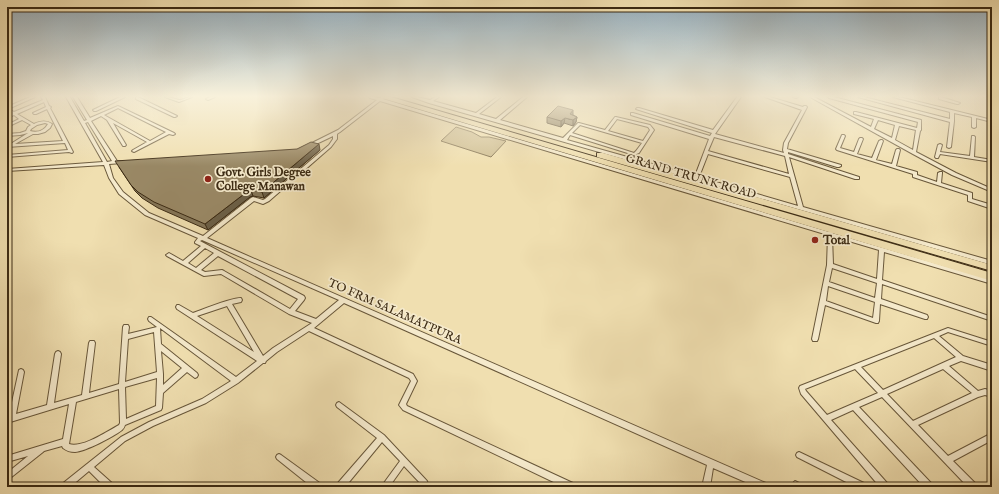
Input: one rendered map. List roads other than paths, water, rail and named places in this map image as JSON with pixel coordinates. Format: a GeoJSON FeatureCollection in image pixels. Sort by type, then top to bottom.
{"type":"FeatureCollection","features":[{"type":"Feature","properties":{"kind":"highway","name":"GRAND TRUNK ROAD"},"geometry":{"type":"LineString","coordinates":[[473,120],[492,124],[545,147],[827,231],[992,277]]}},
{"type":"Feature","properties":{"kind":"highway","name":"GRAND TRUNK ROAD"},"geometry":{"type":"LineString","coordinates":[[479,120],[992,268]]}},
{"type":"Feature","properties":{"kind":"street"},"geometry":{"type":"LineString","coordinates":[[7,126],[20,120]]}},
{"type":"Feature","properties":{"kind":"street"},"geometry":{"type":"LineString","coordinates":[[24,120],[33,125]]}},
{"type":"Feature","properties":{"kind":"street","name":"TO FRM SALAMATPURA"},"geometry":{"type":"LineString","coordinates":[[81,120],[121,193],[147,214],[765,487]]}},
{"type":"Feature","properties":{"kind":"street"},"geometry":{"type":"LineString","coordinates":[[83,123],[90,120]]}},
{"type":"Feature","properties":{"kind":"street"},"geometry":{"type":"LineString","coordinates":[[90,120],[115,162]]}},
{"type":"Feature","properties":{"kind":"street"},"geometry":{"type":"LineString","coordinates":[[110,120],[124,145]]}},
{"type":"Feature","properties":{"kind":"street"},"geometry":{"type":"LineString","coordinates":[[111,120],[150,142]]}},
{"type":"Feature","properties":{"kind":"street"},"geometry":{"type":"LineString","coordinates":[[134,150],[171,133],[145,120]]}},
{"type":"Feature","properties":{"kind":"street"},"geometry":{"type":"LineString","coordinates":[[308,146],[335,134],[354,120]]}},
{"type":"Feature","properties":{"kind":"street"},"geometry":{"type":"LineString","coordinates":[[454,120],[545,147]]}},
{"type":"Feature","properties":{"kind":"street"},"geometry":{"type":"LineString","coordinates":[[485,120],[492,124],[564,140],[992,264]]}},
{"type":"Feature","properties":{"kind":"street"},"geometry":{"type":"LineString","coordinates":[[492,124],[497,120]]}},
{"type":"Feature","properties":{"kind":"street"},"geometry":{"type":"LineString","coordinates":[[606,131],[614,120]]}},
{"type":"Feature","properties":{"kind":"street"},"geometry":{"type":"LineString","coordinates":[[570,134],[637,154],[652,130],[649,126],[624,120]]}},
{"type":"Feature","properties":{"kind":"street"},"geometry":{"type":"LineString","coordinates":[[655,120],[840,166]]}},
{"type":"Feature","properties":{"kind":"street"},"geometry":{"type":"LineString","coordinates":[[670,120],[713,135]]}},
{"type":"Feature","properties":{"kind":"street"},"geometry":{"type":"LineString","coordinates":[[696,178],[713,135],[723,120]]}},
{"type":"Feature","properties":{"kind":"street"},"geometry":{"type":"LineString","coordinates":[[798,120],[786,143],[786,153],[801,208]]}},
{"type":"Feature","properties":{"kind":"street"},"geometry":{"type":"LineString","coordinates":[[854,120],[954,174],[992,191]]}},
{"type":"Feature","properties":{"kind":"street"},"geometry":{"type":"LineString","coordinates":[[872,130],[875,120]]}},
{"type":"Feature","properties":{"kind":"street"},"geometry":{"type":"LineString","coordinates":[[883,120],[919,130]]}},
{"type":"Feature","properties":{"kind":"street"},"geometry":{"type":"LineString","coordinates":[[914,153],[920,121],[917,120]]}},
{"type":"Feature","properties":{"kind":"street"},"geometry":{"type":"LineString","coordinates":[[948,120],[952,121],[949,147]]}},
{"type":"Feature","properties":{"kind":"street"},"geometry":{"type":"LineString","coordinates":[[974,120],[974,127]]}},
{"type":"Feature","properties":{"kind":"street"},"geometry":{"type":"LineString","coordinates":[[7,156],[71,152],[56,122],[50,124],[45,122],[33,125],[28,130],[30,133]]}},
{"type":"Feature","properties":{"kind":"street"},"geometry":{"type":"LineString","coordinates":[[7,135],[43,131],[48,128],[50,124]]}},
{"type":"Feature","properties":{"kind":"street"},"geometry":{"type":"LineString","coordinates":[[564,140],[580,124],[644,142]]}},
{"type":"Feature","properties":{"kind":"street"},"geometry":{"type":"LineString","coordinates":[[893,141],[896,124]]}},
{"type":"Feature","properties":{"kind":"street"},"geometry":{"type":"LineString","coordinates":[[8,147],[30,133]]}},
{"type":"Feature","properties":{"kind":"street"},"geometry":{"type":"LineString","coordinates":[[291,312],[302,298],[218,252],[196,242],[253,199],[263,202],[267,200],[330,146],[335,134]]}},
{"type":"Feature","properties":{"kind":"street"},"geometry":{"type":"LineString","coordinates":[[843,136],[838,149],[915,173],[915,176],[970,194],[970,200],[992,207]]}},
{"type":"Feature","properties":{"kind":"street"},"geometry":{"type":"LineString","coordinates":[[972,158],[973,138]]}},
{"type":"Feature","properties":{"kind":"street"},"geometry":{"type":"LineString","coordinates":[[855,154],[861,139]]}},
{"type":"Feature","properties":{"kind":"street"},"geometry":{"type":"LineString","coordinates":[[874,160],[881,141]]}},
{"type":"Feature","properties":{"kind":"street"},"geometry":{"type":"LineString","coordinates":[[8,147],[66,142]]}},
{"type":"Feature","properties":{"kind":"street"},"geometry":{"type":"LineString","coordinates":[[940,145],[938,156],[992,160]]}},
{"type":"Feature","properties":{"kind":"street"},"geometry":{"type":"LineString","coordinates":[[894,166],[898,150]]}},
{"type":"Feature","properties":{"kind":"street"},"geometry":{"type":"LineString","coordinates":[[706,152],[792,176]]}},
{"type":"Feature","properties":{"kind":"street"},"geometry":{"type":"LineString","coordinates":[[786,153],[856,178]]}},
{"type":"Feature","properties":{"kind":"street"},"geometry":{"type":"LineString","coordinates":[[7,170],[130,161]]}},
{"type":"Feature","properties":{"kind":"street"},"geometry":{"type":"LineString","coordinates":[[939,184],[940,173]]}},
{"type":"Feature","properties":{"kind":"street"},"geometry":{"type":"LineString","coordinates":[[815,339],[830,265],[827,231],[992,282]]}},
{"type":"Feature","properties":{"kind":"street"},"geometry":{"type":"LineString","coordinates":[[184,263],[204,246]]}},
{"type":"Feature","properties":{"kind":"street"},"geometry":{"type":"LineString","coordinates":[[823,302],[876,321],[882,249]]}},
{"type":"Feature","properties":{"kind":"street"},"geometry":{"type":"LineString","coordinates":[[196,270],[218,252]]}},
{"type":"Feature","properties":{"kind":"street"},"geometry":{"type":"LineString","coordinates":[[169,255],[196,270],[207,274],[217,271],[222,272],[291,312],[316,322]]}},
{"type":"Feature","properties":{"kind":"street"},"geometry":{"type":"LineString","coordinates":[[830,265],[992,319]]}},
{"type":"Feature","properties":{"kind":"street"},"geometry":{"type":"LineString","coordinates":[[827,283],[924,317]]}},
{"type":"Feature","properties":{"kind":"street"},"geometry":{"type":"LineString","coordinates":[[193,315],[240,300]]}},
{"type":"Feature","properties":{"kind":"street"},"geometry":{"type":"LineString","coordinates":[[65,487],[123,439],[152,424],[204,401],[236,381],[275,350],[309,328],[343,300]]}},
{"type":"Feature","properties":{"kind":"street"},"geometry":{"type":"LineString","coordinates":[[228,303],[263,361]]}},
{"type":"Feature","properties":{"kind":"street"},"geometry":{"type":"LineString","coordinates":[[179,307],[263,361]]}},
{"type":"Feature","properties":{"kind":"street"},"geometry":{"type":"LineString","coordinates":[[151,319],[236,381]]}},
{"type":"Feature","properties":{"kind":"street"},"geometry":{"type":"LineString","coordinates":[[123,423],[122,385],[126,327]]}},
{"type":"Feature","properties":{"kind":"street"},"geometry":{"type":"LineString","coordinates":[[309,328],[411,376],[414,381],[402,405],[405,408],[572,487]]}},
{"type":"Feature","properties":{"kind":"street"},"geometry":{"type":"LineString","coordinates":[[73,400],[66,441],[67,448],[79,449],[116,430],[121,427],[123,423],[158,408],[160,374],[157,329],[125,337]]}},
{"type":"Feature","properties":{"kind":"street"},"geometry":{"type":"LineString","coordinates":[[885,487],[803,392],[802,388],[948,330],[992,344]]}},
{"type":"Feature","properties":{"kind":"street"},"geometry":{"type":"LineString","coordinates":[[934,335],[961,358],[992,368]]}},
{"type":"Feature","properties":{"kind":"street"},"geometry":{"type":"LineString","coordinates":[[85,396],[92,343]]}},
{"type":"Feature","properties":{"kind":"street"},"geometry":{"type":"LineString","coordinates":[[158,345],[196,375]]}},
{"type":"Feature","properties":{"kind":"street"},"geometry":{"type":"LineString","coordinates":[[50,407],[58,354]]}},
{"type":"Feature","properties":{"kind":"street"},"geometry":{"type":"LineString","coordinates":[[826,419],[961,358]]}},
{"type":"Feature","properties":{"kind":"street"},"geometry":{"type":"LineString","coordinates":[[856,366],[973,487]]}},
{"type":"Feature","properties":{"kind":"street"},"geometry":{"type":"LineString","coordinates":[[944,366],[977,394]]}},
{"type":"Feature","properties":{"kind":"street"},"geometry":{"type":"LineString","coordinates":[[159,392],[187,368]]}},
{"type":"Feature","properties":{"kind":"street"},"geometry":{"type":"LineString","coordinates":[[21,372],[10,419],[160,374]]}},
{"type":"Feature","properties":{"kind":"street"},"geometry":{"type":"LineString","coordinates":[[913,424],[977,394],[985,392],[992,394]]}},
{"type":"Feature","properties":{"kind":"street"},"geometry":{"type":"LineString","coordinates":[[339,405],[382,437],[425,483],[425,487]]}},
{"type":"Feature","properties":{"kind":"street"},"geometry":{"type":"LineString","coordinates":[[854,406],[929,487]]}},
{"type":"Feature","properties":{"kind":"street"},"geometry":{"type":"LineString","coordinates":[[948,460],[992,436]]}},
{"type":"Feature","properties":{"kind":"street"},"geometry":{"type":"LineString","coordinates":[[340,487],[382,437]]}},
{"type":"Feature","properties":{"kind":"street"},"geometry":{"type":"LineString","coordinates":[[7,459],[66,441]]}},
{"type":"Feature","properties":{"kind":"street"},"geometry":{"type":"LineString","coordinates":[[7,477],[43,448]]}},
{"type":"Feature","properties":{"kind":"street"},"geometry":{"type":"LineString","coordinates":[[799,455],[863,487]]}},
{"type":"Feature","properties":{"kind":"street"},"geometry":{"type":"LineString","coordinates":[[279,457],[318,487]]}},
{"type":"Feature","properties":{"kind":"street"},"geometry":{"type":"LineString","coordinates":[[385,487],[404,461]]}},
{"type":"Feature","properties":{"kind":"street"},"geometry":{"type":"LineString","coordinates":[[706,487],[711,463]]}},
{"type":"Feature","properties":{"kind":"street"},"geometry":{"type":"LineString","coordinates":[[89,466],[110,487]]}},
{"type":"Feature","properties":{"kind":"place","name":"Govt. Girls Degree College Manawan"},"geometry":{"type":"Point","coordinates":[208,179]}},
{"type":"Feature","properties":{"kind":"place","name":"Total"},"geometry":{"type":"Point","coordinates":[815,240]}}]}
